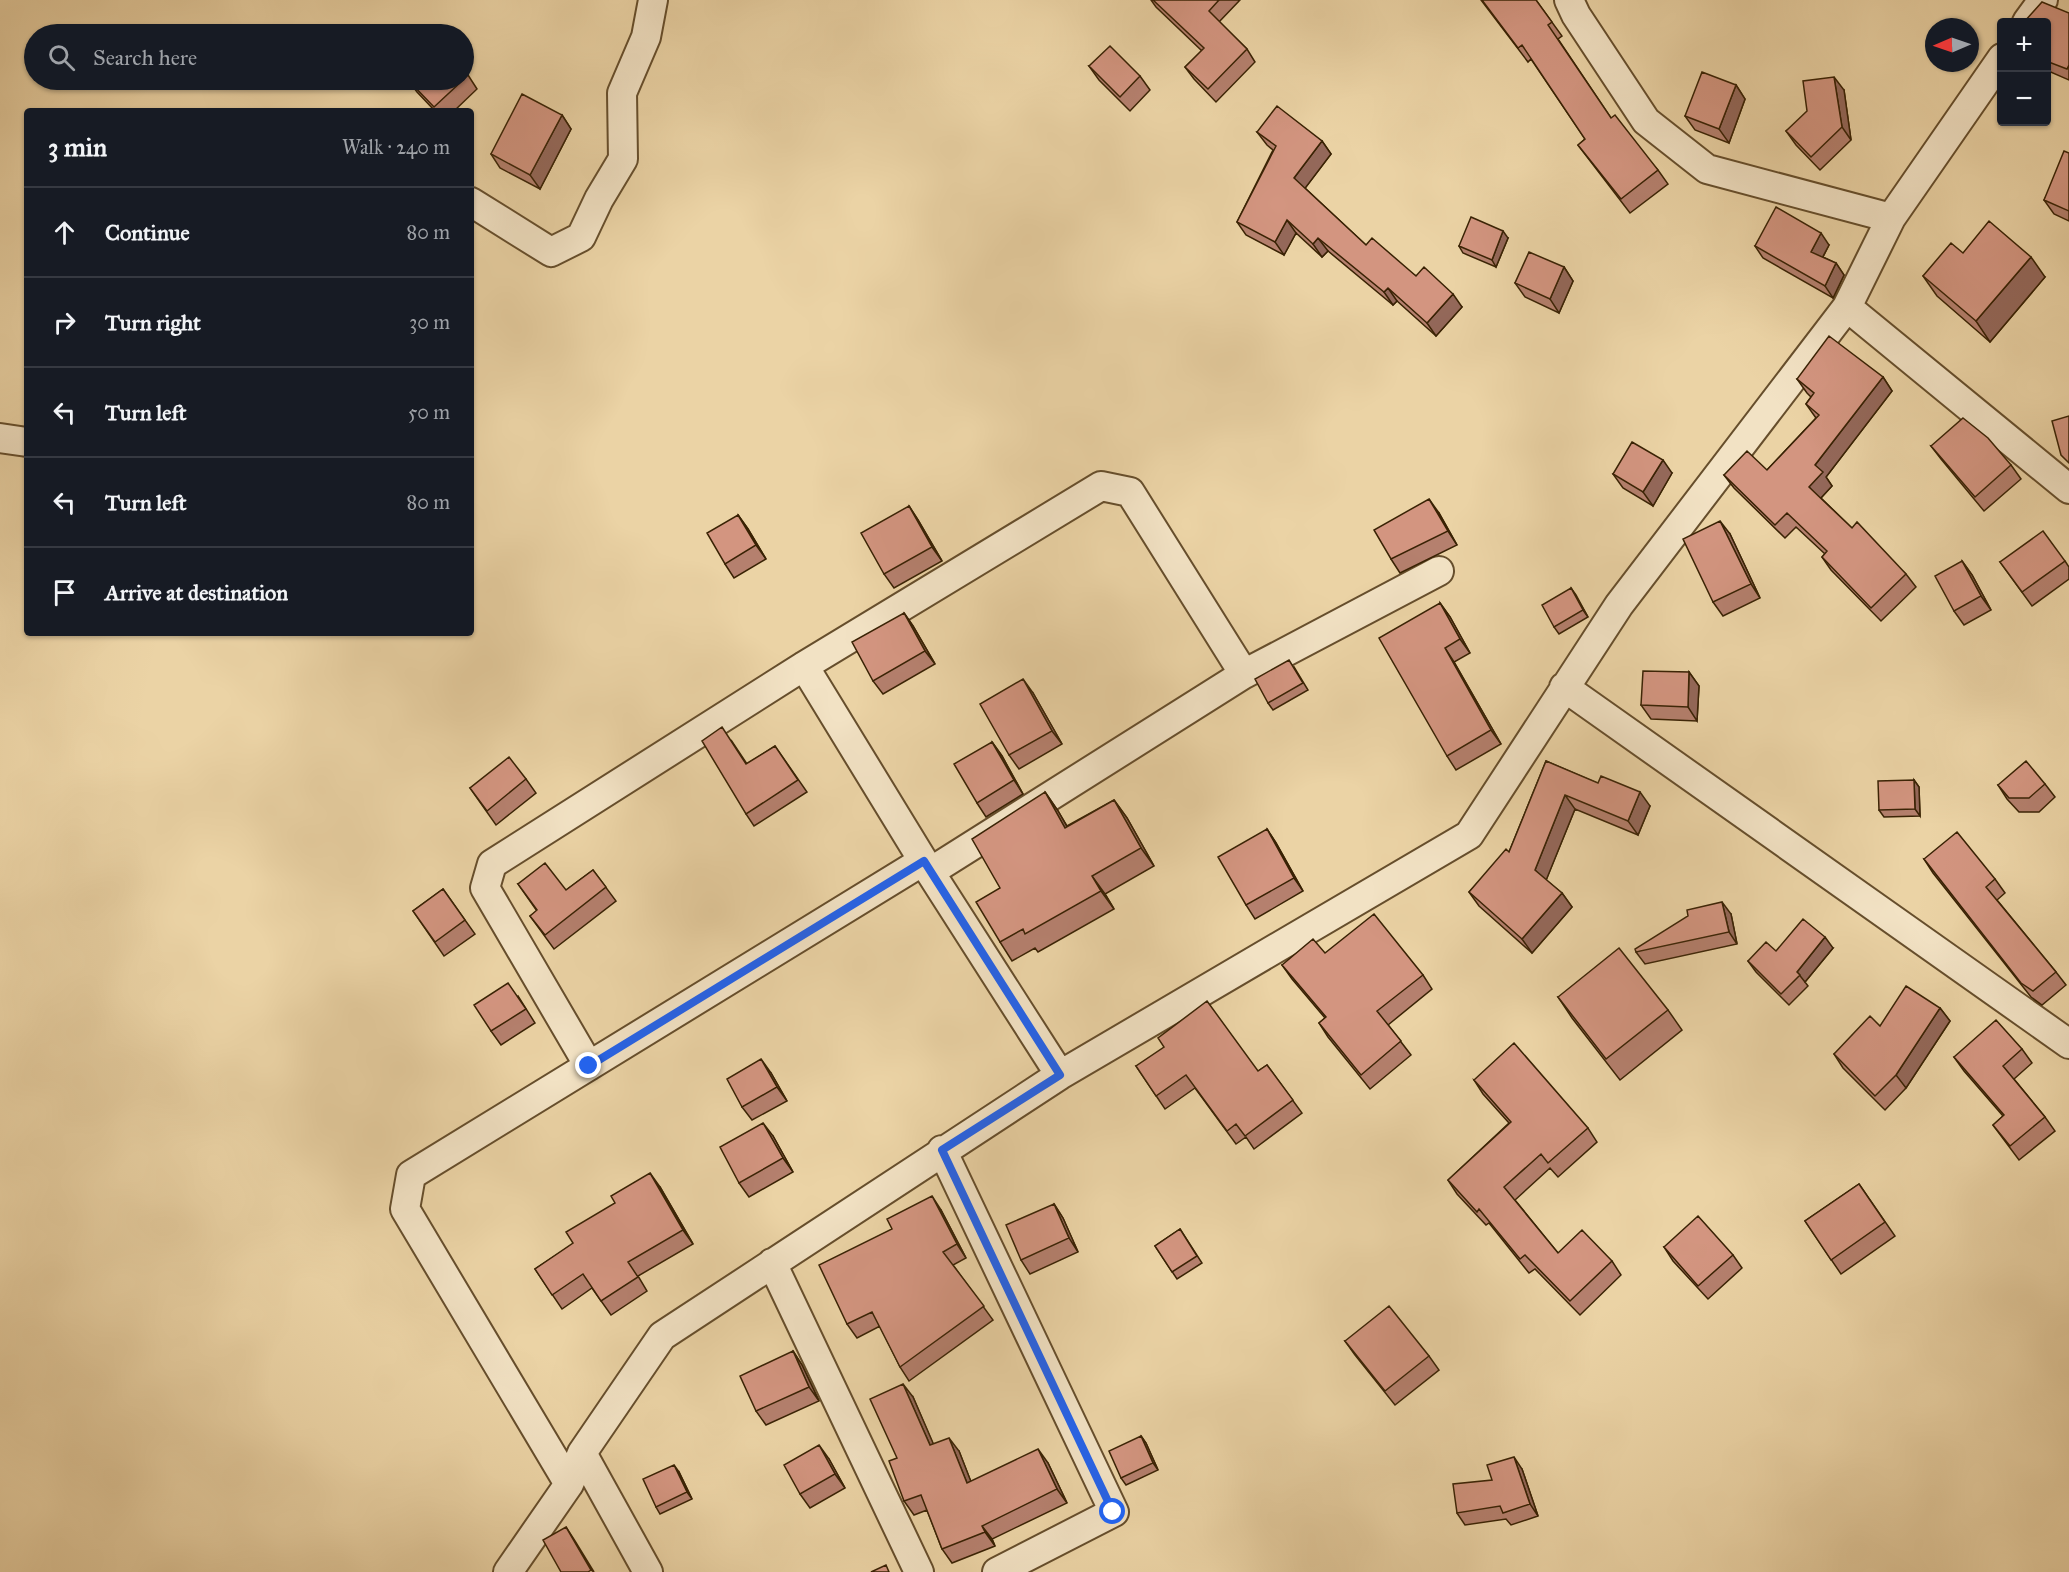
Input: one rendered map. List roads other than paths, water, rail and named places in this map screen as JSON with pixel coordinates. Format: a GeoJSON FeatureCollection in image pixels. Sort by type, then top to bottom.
{"type":"FeatureCollection","features":[{"type":"Feature","properties":{"kind":"street"},"geometry":{"type":"LineString","coordinates":[[474,204],[551,252],[581,237],[599,199],[623,159],[622,93],[646,37],[653,0]]}},
{"type":"Feature","properties":{"kind":"street"},"geometry":{"type":"LineString","coordinates":[[1569,0],[1576,15],[1646,121],[1707,169],[1891,218]]}},
{"type":"Feature","properties":{"kind":"street"},"geometry":{"type":"LineString","coordinates":[[2030,18],[2043,0]]}},
{"type":"Feature","properties":{"kind":"street"},"geometry":{"type":"LineString","coordinates":[[508,1572],[569,1485],[582,1453],[662,1336],[942,1150],[1060,1075],[1468,835],[1619,605],[1846,307],[1891,218],[1997,64]]}},
{"type":"Feature","properties":{"kind":"street"},"geometry":{"type":"LineString","coordinates":[[1846,307],[2069,489]]}},
{"type":"Feature","properties":{"kind":"street"},"geometry":{"type":"LineString","coordinates":[[0,438],[24,442]]}},
{"type":"Feature","properties":{"kind":"street"},"geometry":{"type":"LineString","coordinates":[[589,1066],[486,888],[492,864],[804,666],[1101,486],[1130,492],[1244,674]]}},
{"type":"Feature","properties":{"kind":"street"},"geometry":{"type":"LineString","coordinates":[[569,1485],[405,1209],[411,1175],[1244,674],[1439,571]]}},
{"type":"Feature","properties":{"kind":"street"},"geometry":{"type":"LineString","coordinates":[[804,666],[927,866],[1060,1075]]}},
{"type":"Feature","properties":{"kind":"street"},"geometry":{"type":"LineString","coordinates":[[1564,687],[2069,1044]]}},
{"type":"Feature","properties":{"kind":"street"},"geometry":{"type":"LineString","coordinates":[[942,1150],[1113,1512],[997,1572]]}},
{"type":"Feature","properties":{"kind":"street"},"geometry":{"type":"LineString","coordinates":[[772,1263],[919,1572]]}},
{"type":"Feature","properties":{"kind":"street"},"geometry":{"type":"LineString","coordinates":[[582,1453],[648,1572]]}}]}
